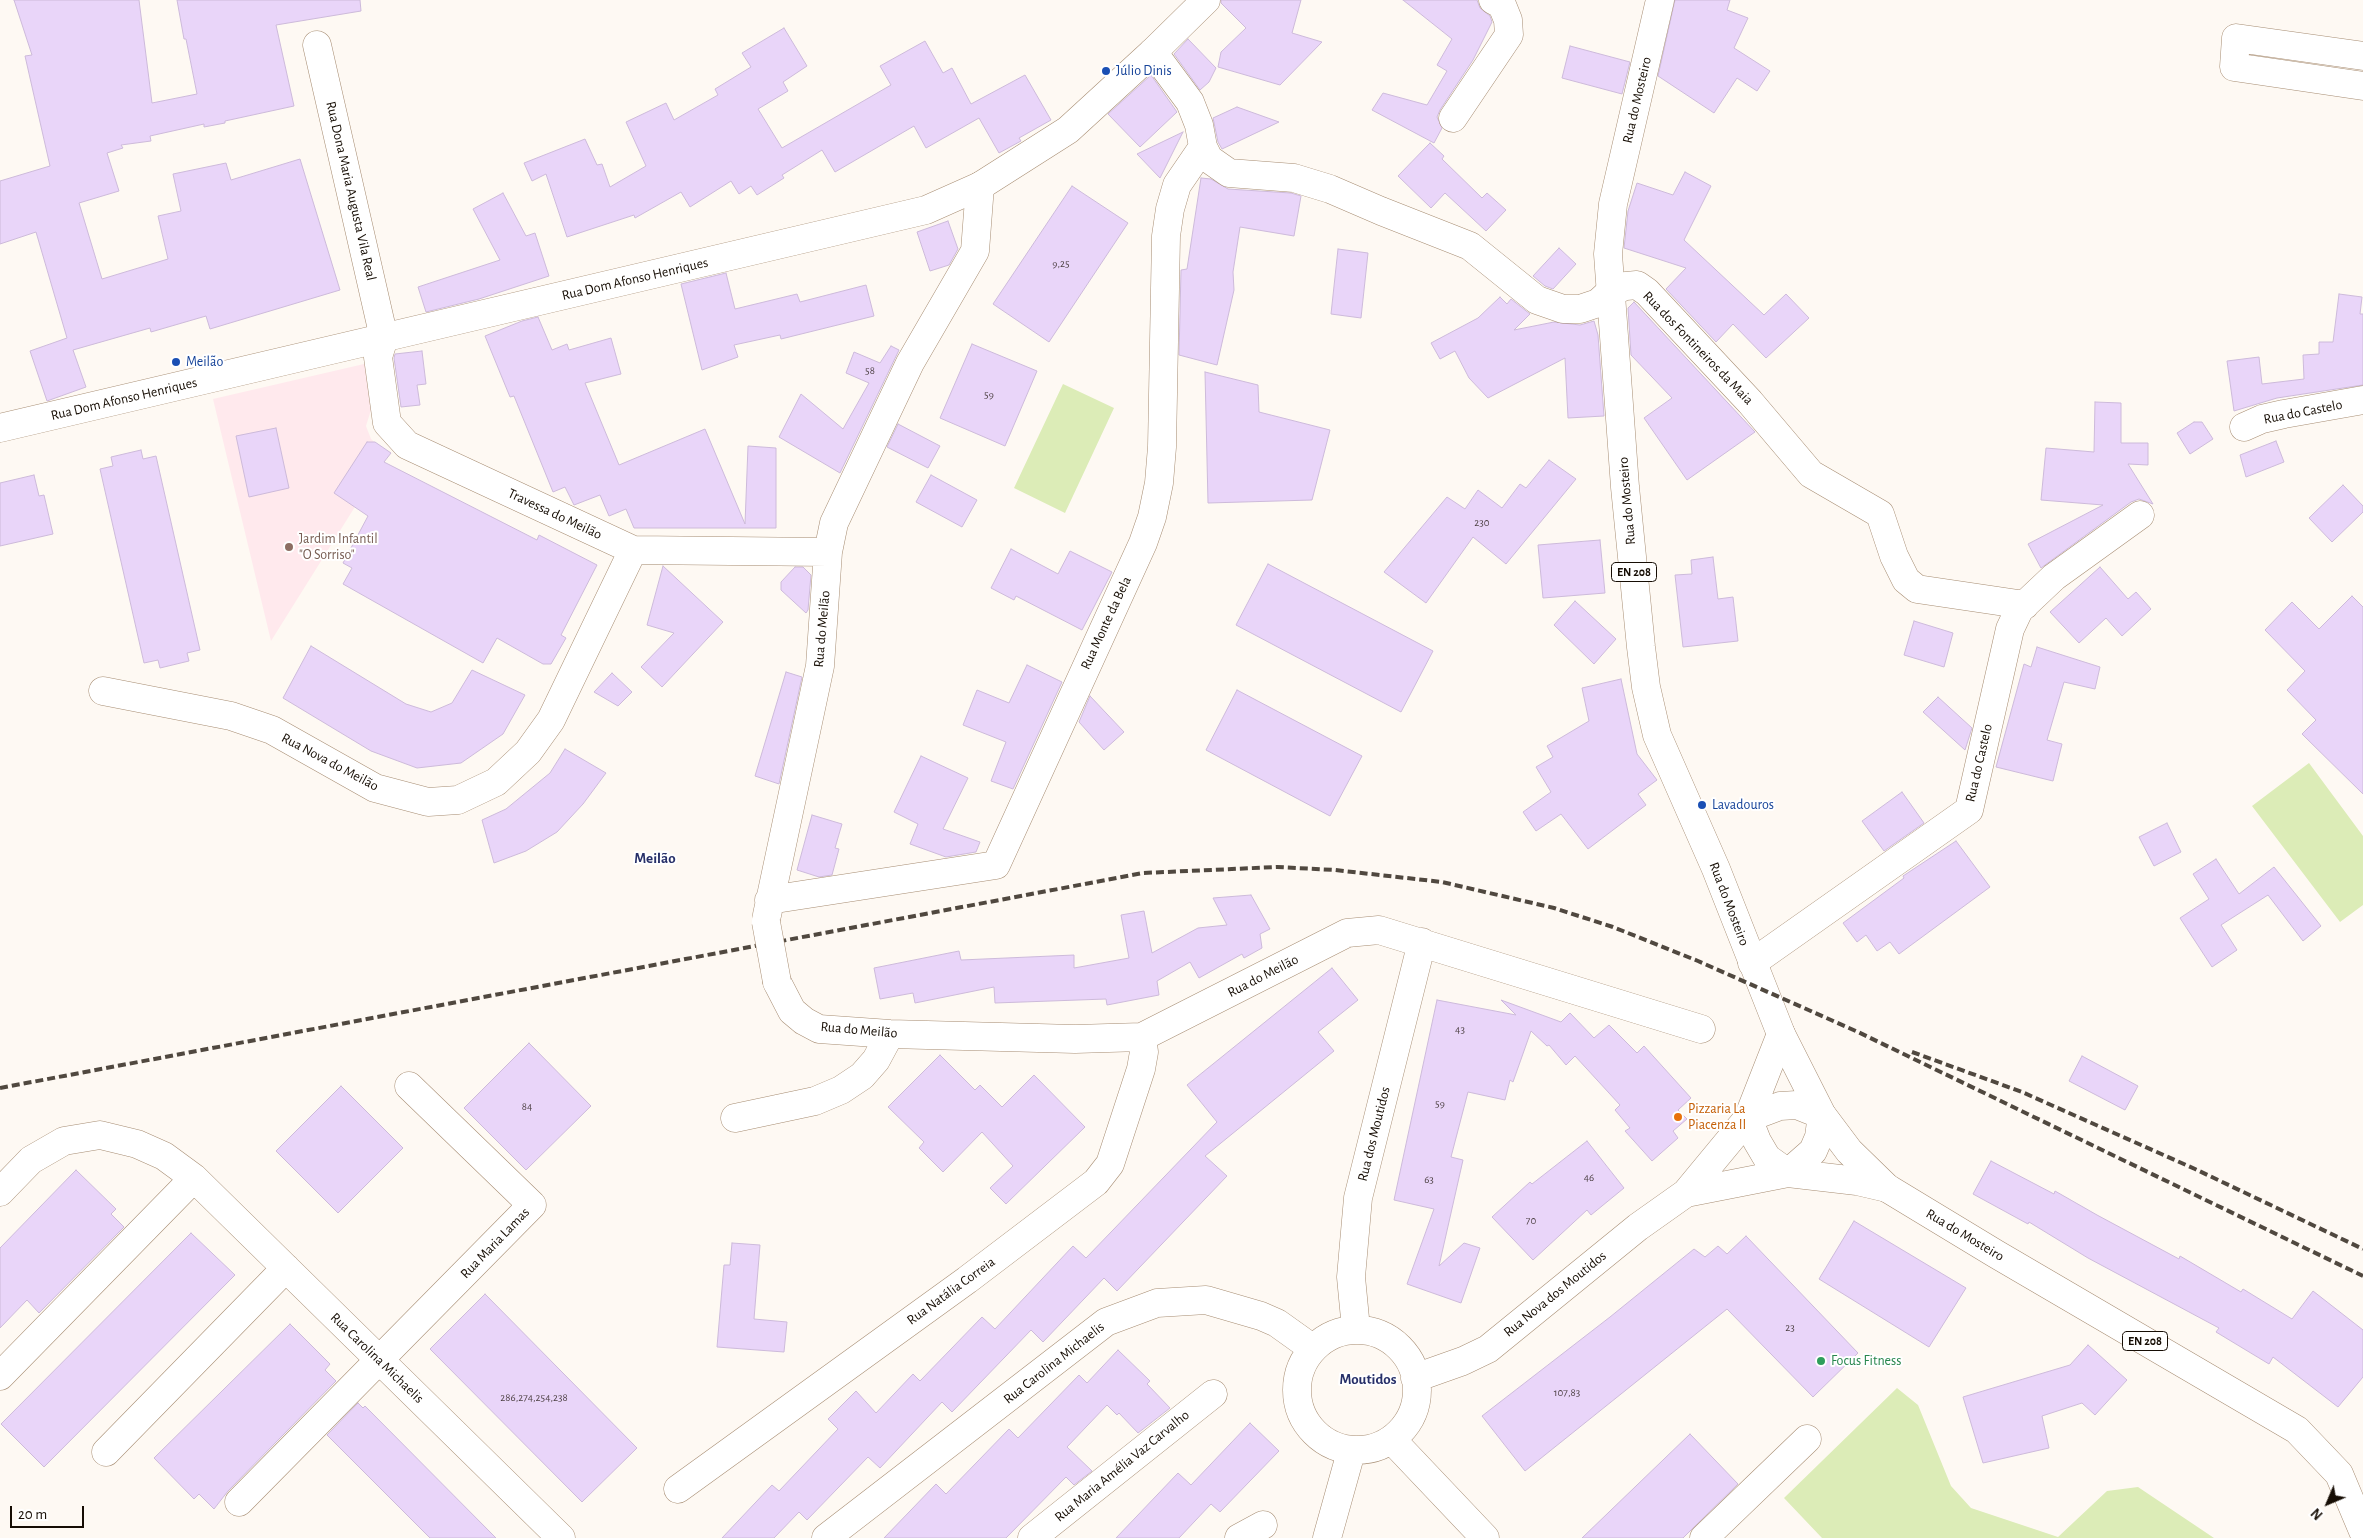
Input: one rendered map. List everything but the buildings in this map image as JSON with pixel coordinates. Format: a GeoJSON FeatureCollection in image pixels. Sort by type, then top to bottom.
{"type":"FeatureCollection","features":[{"type":"Feature","properties":{"kind":"street","name":"Rua Dom Afonso Henriques"},"geometry":{"type":"LineString","coordinates":[[0,428],[926,210],[980,186],[1068,130],[1153,52],[1206,0]]}},
{"type":"Feature","properties":{"kind":"street"},"geometry":{"type":"LineString","coordinates":[[1454,118],[1508,34],[1508,20],[1502,5],[1493,0]]}},
{"type":"Feature","properties":{"kind":"street","name":"Rua do Mosteiro"},"geometry":{"type":"LineString","coordinates":[[1660,0],[1613,204],[1608,254],[1625,487],[1646,687],[1657,736],[1716,869],[1780,1034],[1822,1115],[1849,1151],[1887,1188],[1996,1254],[2298,1430],[2339,1474],[2363,1531]]}},
{"type":"Feature","properties":{"kind":"street"},"geometry":{"type":"LineString","coordinates":[[2363,56],[2236,38],[2234,67],[2363,86]]}},
{"type":"Feature","properties":{"kind":"street","name":"Rua Dona Maria Augusta Vila Real"},"geometry":{"type":"LineString","coordinates":[[317,45],[384,338]]}},
{"type":"Feature","properties":{"kind":"street","name":"Rua dos Fontineiros da Maia"},"geometry":{"type":"LineString","coordinates":[[1153,52],[1190,102],[1199,125],[1203,147],[1209,159],[1229,173],[1294,178],[1321,186],[1470,246],[1537,300],[1563,309],[1580,309],[1598,303],[1610,292],[1626,286],[1637,286],[1647,292],[1780,434],[1812,474],[1880,514],[1894,556],[1906,580],[1917,589],[2025,605]]}},
{"type":"Feature","properties":{"kind":"street","name":"Rua Monte da Bela"},"geometry":{"type":"LineString","coordinates":[[768,911],[996,865],[1143,543],[1152,517],[1159,483],[1162,447],[1166,236],[1170,209],[1177,185],[1203,147]]}},
{"type":"Feature","properties":{"kind":"street","name":"Rua do Meilão"},"geometry":{"type":"LineString","coordinates":[[980,186],[974,251],[910,363],[834,523],[828,552],[820,666],[768,911],[777,982],[792,1011],[804,1021],[819,1029],[890,1034],[1075,1039],[1142,1038],[1347,933],[1379,930],[1701,1029]]}},
{"type":"Feature","properties":{"kind":"street","name":"Travessa do Meilão"},"geometry":{"type":"LineString","coordinates":[[384,338],[378,358],[387,423],[407,445],[633,550],[828,552]]}},
{"type":"Feature","properties":{"kind":"street","name":"Rua do Castelo"},"geometry":{"type":"LineString","coordinates":[[2244,427],[2277,415],[2363,400]]}},
{"type":"Feature","properties":{"kind":"street","name":"Rua do Castelo"},"geometry":{"type":"LineString","coordinates":[[1752,963],[1969,810],[2010,629],[2019,610],[2054,577],[2140,515]]}},
{"type":"Feature","properties":{"kind":"street","name":"Rua Nova do Meilão"},"geometry":{"type":"LineString","coordinates":[[103,691],[231,716],[272,730],[375,788],[428,802],[458,800],[496,782],[528,752],[551,720],[633,550]]}},
{"type":"Feature","properties":{"kind":"street","name":"Rua dos Moutidos"},"geometry":{"type":"LineString","coordinates":[[1356,1329],[1351,1277],[1358,1198],[1422,942]]}},
{"type":"Feature","properties":{"kind":"street"},"geometry":{"type":"LineString","coordinates":[[735,1118],[815,1101],[841,1090],[876,1060],[890,1034]]}},
{"type":"Feature","properties":{"kind":"street","name":"Rua Nova dos Moutidos"},"geometry":{"type":"LineString","coordinates":[[1415,1378],[1463,1361],[1488,1348],[1638,1227],[1686,1193],[1748,1118],[1780,1034]]}},
{"type":"Feature","properties":{"kind":"street","name":"Rua Natália Correia"},"geometry":{"type":"LineString","coordinates":[[678,1489],[967,1280],[1096,1182],[1110,1164],[1132,1096],[1144,1052],[1142,1038]]}},
{"type":"Feature","properties":{"kind":"street","name":"Rua Maria Lamas"},"geometry":{"type":"LineString","coordinates":[[379,1361],[532,1205],[409,1086]]}},
{"type":"Feature","properties":{"kind":"street","name":"Rua Nova dos Moutidos"},"geometry":{"type":"LineString","coordinates":[[1748,1118],[1780,1106],[1796,1105],[1822,1115]]}},
{"type":"Feature","properties":{"kind":"street"},"geometry":{"type":"LineString","coordinates":[[1748,1118],[1757,1142],[1768,1158],[1788,1173],[1813,1151],[1819,1137],[1822,1115]]}},
{"type":"Feature","properties":{"kind":"street","name":"Rua Carolina Michaelis"},"geometry":{"type":"LineString","coordinates":[[0,1192],[31,1160],[64,1141],[100,1135],[137,1144],[164,1156],[194,1178],[561,1538]]}},
{"type":"Feature","properties":{"kind":"street","name":"Rua Nova dos Moutidos"},"geometry":{"type":"LineString","coordinates":[[1686,1193],[1788,1173],[1857,1181],[1887,1188]]}},
{"type":"Feature","properties":{"kind":"street"},"geometry":{"type":"LineString","coordinates":[[0,1376],[194,1178]]}},
{"type":"Feature","properties":{"kind":"street"},"geometry":{"type":"LineString","coordinates":[[106,1452],[286,1268]]}},
{"type":"Feature","properties":{"kind":"street","name":"Rua Carolina Michaelis"},"geometry":{"type":"LineString","coordinates":[[826,1538],[1106,1322],[1157,1303],[1206,1300],[1261,1316],[1277,1323],[1312,1348]]}},
{"type":"Feature","properties":{"kind":"street"},"geometry":{"type":"LineString","coordinates":[[1356,1329],[1372,1331],[1387,1338],[1400,1348],[1410,1362],[1415,1378],[1416,1393],[1406,1426],[1392,1441],[1368,1452],[1351,1452],[1334,1446],[1318,1435],[1306,1421],[1298,1403],[1296,1383],[1301,1364],[1312,1348],[1324,1338],[1340,1331],[1356,1329]]}},
{"type":"Feature","properties":{"kind":"street"},"geometry":{"type":"LineString","coordinates":[[239,1502],[379,1361]]}},
{"type":"Feature","properties":{"kind":"street","name":"Rua Maria Amélia Vaz Carvalho"},"geometry":{"type":"LineString","coordinates":[[1032,1538],[1212,1394]]}},
{"type":"Feature","properties":{"kind":"street"},"geometry":{"type":"LineString","coordinates":[[1704,1538],[1807,1438]]}},
{"type":"Feature","properties":{"kind":"street"},"geometry":{"type":"LineString","coordinates":[[1392,1441],[1485,1538]]}},
{"type":"Feature","properties":{"kind":"street"},"geometry":{"type":"LineString","coordinates":[[1327,1538],[1351,1452]]}},
{"type":"Feature","properties":{"kind":"street"},"geometry":{"type":"LineString","coordinates":[[1239,1538],[1263,1525]]}},
{"type":"Feature","properties":{"kind":"shaded area","name":"Jardim Infantil \"O Sorriso\""},"geometry":{"type":"Polygon","coordinates":[[[364,364],[368,365],[374,400],[366,426],[371,439],[388,454],[271,641],[213,399],[364,364]]]}},
{"type":"Feature","properties":{"kind":"green space"},"geometry":{"type":"Polygon","coordinates":[[[1063,384],[1114,408],[1065,513],[1014,488],[1063,384]]]}},
{"type":"Feature","properties":{"kind":"green space"},"geometry":{"type":"Polygon","coordinates":[[[2309,763],[2363,836],[2363,905],[2340,922],[2252,806],[2309,763]]]}},
{"type":"Feature","properties":{"kind":"green space"},"geometry":{"type":"Polygon","coordinates":[[[1897,1388],[1918,1405],[1951,1486],[1971,1508],[2058,1537],[2107,1491],[2138,1487],[2214,1538],[1822,1538],[1784,1498],[1897,1388]]]}},
{"type":"Feature","properties":{"kind":"railway"},"geometry":{"type":"LineString","coordinates":[[0,1088],[1143,873],[1277,867],[1335,870],[1442,882],[1554,908],[1613,927],[1698,961],[1858,1032],[2363,1276]]}},
{"type":"Feature","properties":{"kind":"railway"},"geometry":{"type":"LineString","coordinates":[[1912,1052],[2022,1092],[2195,1169],[2363,1249]]}},
{"type":"Feature","properties":{"kind":"place","name":"Júlio Dinis"},"geometry":{"type":"Point","coordinates":[1106,71]}},
{"type":"Feature","properties":{"kind":"place","name":"Meilão"},"geometry":{"type":"Point","coordinates":[176,362]}},
{"type":"Feature","properties":{"kind":"place","name":"Jardim Infantil \"O Sorriso\""},"geometry":{"type":"Point","coordinates":[289,547]}},
{"type":"Feature","properties":{"kind":"place","name":"Lavadouros"},"geometry":{"type":"Point","coordinates":[1702,805]}},
{"type":"Feature","properties":{"kind":"place","name":"Pizzaria La Piacenza II"},"geometry":{"type":"Point","coordinates":[1678,1117]}},
{"type":"Feature","properties":{"kind":"place","name":"Focus Fitness"},"geometry":{"type":"Point","coordinates":[1821,1361]}},
{"type":"Feature","properties":{"kind":"district","name":"Meilão"},"geometry":{"type":"Point","coordinates":[655,858]}},
{"type":"Feature","properties":{"kind":"district","name":"Moutidos"},"geometry":{"type":"Point","coordinates":[1368,1379]}}]}
